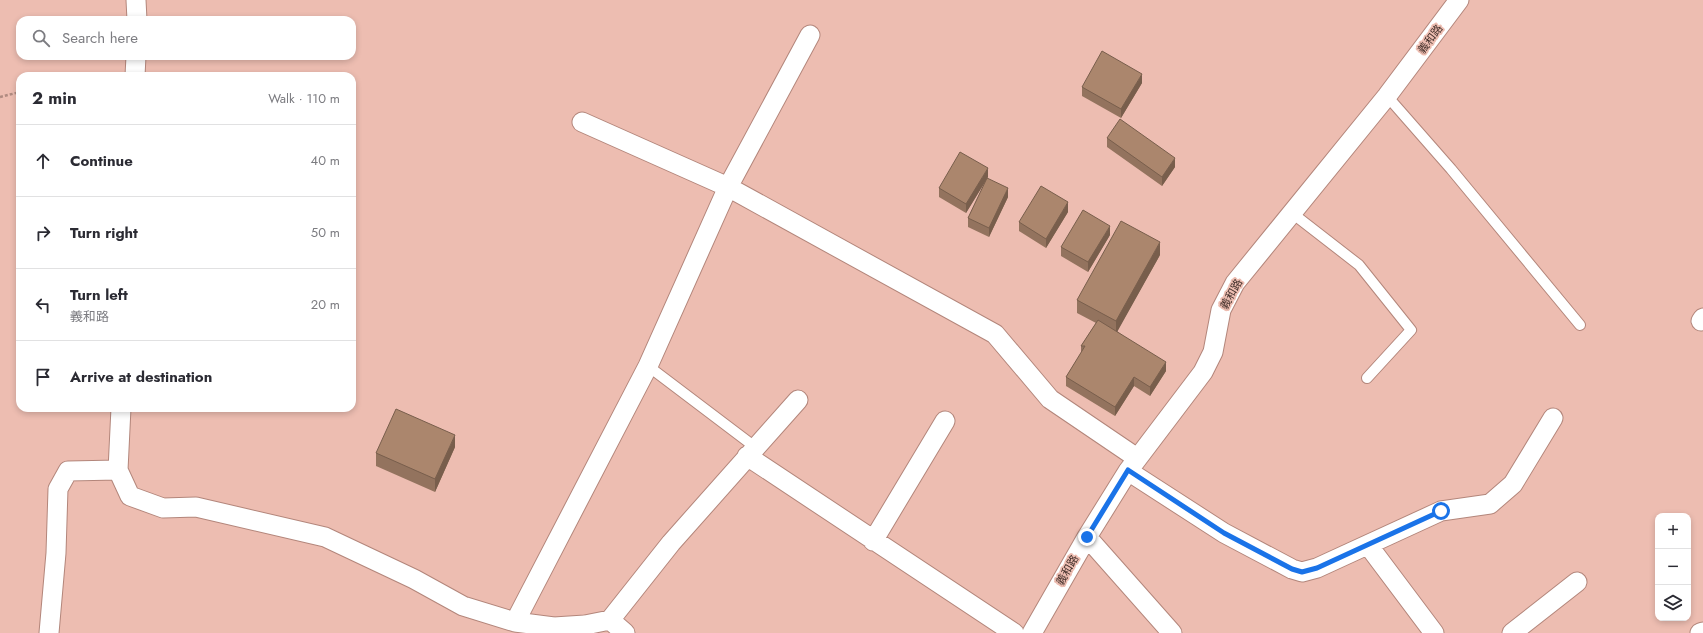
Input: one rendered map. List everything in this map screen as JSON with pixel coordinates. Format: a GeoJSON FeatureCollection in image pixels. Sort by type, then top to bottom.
{"type":"FeatureCollection","features":[{"type":"Feature","properties":{"kind":"street"},"geometry":{"type":"LineString","coordinates":[[136,0],[137,16]]}},
{"type":"Feature","properties":{"kind":"street","name":"義和路"},"geometry":{"type":"LineString","coordinates":[[1032,633],[1087,537],[1132,464],[1203,372],[1213,352],[1221,310],[1235,283],[1387,96],[1459,0]]}},
{"type":"Feature","properties":{"kind":"street"},"geometry":{"type":"LineString","coordinates":[[515,622],[648,366],[728,187],[810,35]]}},
{"type":"Feature","properties":{"kind":"street"},"geometry":{"type":"LineString","coordinates":[[135,72],[136,60]]}},
{"type":"Feature","properties":{"kind":"street"},"geometry":{"type":"LineString","coordinates":[[582,122],[728,187],[995,334],[1050,399],[1132,464],[1224,533],[1292,569],[1302,572],[1317,568],[1441,511],[1490,504],[1513,484],[1553,418]]}},
{"type":"Feature","properties":{"kind":"street"},"geometry":{"type":"LineString","coordinates":[[120,412],[118,470],[130,496],[163,508],[196,507],[325,538],[414,579],[463,606],[515,622],[554,627],[585,625],[610,620],[671,542],[798,400]]}},
{"type":"Feature","properties":{"kind":"street"},"geometry":{"type":"LineString","coordinates":[[873,541],[946,420]]}},
{"type":"Feature","properties":{"kind":"street"},"geometry":{"type":"LineString","coordinates":[[751,452],[873,541],[1014,633]]}},
{"type":"Feature","properties":{"kind":"street"},"geometry":{"type":"LineString","coordinates":[[49,633],[56,553],[58,488],[68,472],[118,470]]}},
{"type":"Feature","properties":{"kind":"street"},"geometry":{"type":"LineString","coordinates":[[1087,537],[1172,633]]}},
{"type":"Feature","properties":{"kind":"street"},"geometry":{"type":"LineString","coordinates":[[1368,545],[1434,633]]}},
{"type":"Feature","properties":{"kind":"street"},"geometry":{"type":"LineString","coordinates":[[1512,633],[1578,582]]}},
{"type":"Feature","properties":{"kind":"street"},"geometry":{"type":"LineString","coordinates":[[610,620],[625,633]]}},
{"type":"Feature","properties":{"kind":"lane"},"geometry":{"type":"LineString","coordinates":[[1387,96],[1451,169],[1580,325]]}},
{"type":"Feature","properties":{"kind":"lane"},"geometry":{"type":"LineString","coordinates":[[1292,213],[1360,265],[1411,330],[1367,378]]}},
{"type":"Feature","properties":{"kind":"lane"},"geometry":{"type":"LineString","coordinates":[[648,366],[751,452]]}},
{"type":"Feature","properties":{"kind":"path"},"geometry":{"type":"LineString","coordinates":[[0,97],[16,93]]}},
{"type":"Feature","properties":{"kind":"building"},"geometry":{"type":"Polygon","coordinates":[[[1102,51],[1142,74],[1121,109],[1082,87],[1102,51]]]}},
{"type":"Feature","properties":{"kind":"building"},"geometry":{"type":"Polygon","coordinates":[[[1120,119],[1175,158],[1162,177],[1107,138],[1120,119]]]}},
{"type":"Feature","properties":{"kind":"building"},"geometry":{"type":"Polygon","coordinates":[[[960,152],[988,168],[966,204],[939,188],[960,152]]]}},
{"type":"Feature","properties":{"kind":"building"},"geometry":{"type":"Polygon","coordinates":[[[987,178],[1008,188],[989,228],[968,218],[987,178]]]}},
{"type":"Feature","properties":{"kind":"building"},"geometry":{"type":"Polygon","coordinates":[[[1041,186],[1068,202],[1046,239],[1019,222],[1041,186]]]}},
{"type":"Feature","properties":{"kind":"building"},"geometry":{"type":"Polygon","coordinates":[[[1083,210],[1110,226],[1088,262],[1061,247],[1083,210]]]}},
{"type":"Feature","properties":{"kind":"building"},"geometry":{"type":"Polygon","coordinates":[[[1121,221],[1160,242],[1116,321],[1077,300],[1121,221]]]}},
{"type":"Feature","properties":{"kind":"building"},"geometry":{"type":"Polygon","coordinates":[[[1098,320],[1166,362],[1150,387],[1134,377],[1115,407],[1066,377],[1085,346],[1081,346],[1098,320]]]}},
{"type":"Feature","properties":{"kind":"building"},"geometry":{"type":"Polygon","coordinates":[[[396,409],[455,435],[435,479],[376,453],[396,409]]]}},
{"type":"Feature","properties":{"kind":"route"},"geometry":{"type":"LineString","coordinates":[[1087,537],[1128,470],[1224,533],[1292,569],[1302,572],[1317,568],[1441,511]]}}]}
